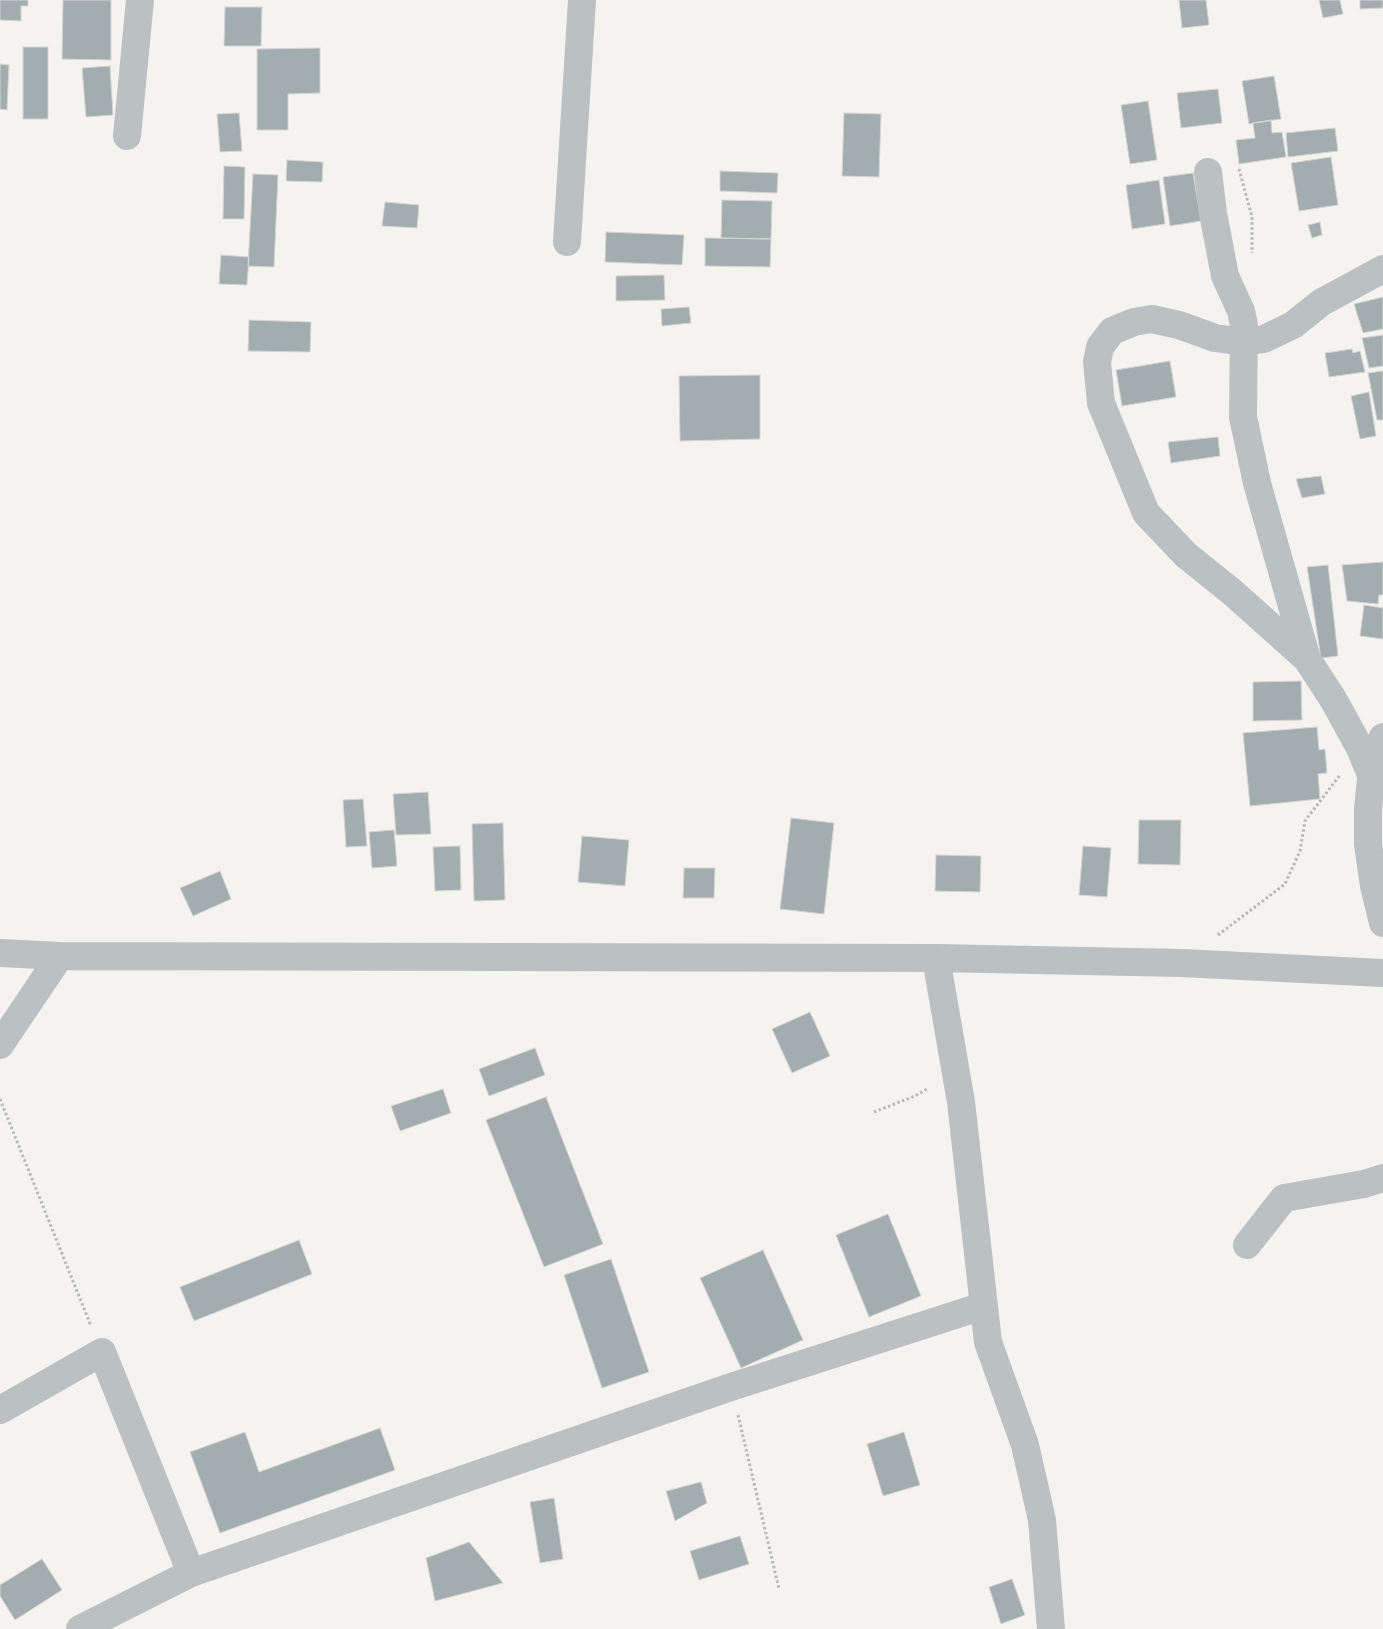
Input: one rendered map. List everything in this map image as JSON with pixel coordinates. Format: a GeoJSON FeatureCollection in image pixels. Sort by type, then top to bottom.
{"type":"FeatureCollection","features":[{"type":"Feature","properties":{"kind":"street"},"geometry":{"type":"LineString","coordinates":[[128,136],[140,0]]}},
{"type":"Feature","properties":{"kind":"street"},"geometry":{"type":"LineString","coordinates":[[567,242],[582,0]]}},
{"type":"Feature","properties":{"kind":"street"},"geometry":{"type":"LineString","coordinates":[[1208,172],[1218,247],[1225,276],[1241,310],[1244,342],[1243,417],[1257,482],[1307,659]]}},
{"type":"Feature","properties":{"kind":"street"},"geometry":{"type":"LineString","coordinates":[[1383,269],[1322,302],[1293,325],[1264,339],[1244,342],[1215,338],[1179,324],[1152,319],[1134,322],[1112,331],[1100,347],[1097,372],[1101,403],[1146,513],[1186,555],[1232,592],[1307,659],[1333,699],[1371,742],[1372,775],[1368,809],[1368,844],[1374,886],[1383,923]]}},
{"type":"Feature","properties":{"kind":"street"},"geometry":{"type":"LineString","coordinates":[[0,953],[60,956],[936,958],[1182,963],[1383,973]]}},
{"type":"Feature","properties":{"kind":"street"},"geometry":{"type":"LineString","coordinates":[[0,1045],[60,956]]}},
{"type":"Feature","properties":{"kind":"street"},"geometry":{"type":"LineString","coordinates":[[936,958],[952,1051],[974,1207],[988,1342],[1025,1445],[1042,1520],[1051,1629]]}},
{"type":"Feature","properties":{"kind":"street"},"geometry":{"type":"LineString","coordinates":[[1247,1245],[1284,1198],[1364,1184],[1383,1178]]}},
{"type":"Feature","properties":{"kind":"street"},"geometry":{"type":"LineString","coordinates":[[80,1629],[190,1573],[731,1387],[983,1306]]}},
{"type":"Feature","properties":{"kind":"street"},"geometry":{"type":"LineString","coordinates":[[0,1410],[102,1352],[190,1573]]}},
{"type":"Feature","properties":{"kind":"path"},"geometry":{"type":"LineString","coordinates":[[1182,963],[1285,884],[1300,851],[1305,821],[1371,742]]}},
{"type":"Feature","properties":{"kind":"path"},"geometry":{"type":"LineString","coordinates":[[874,1112],[915,1096],[936,1084],[947,1068],[952,1051]]}},
{"type":"Feature","properties":{"kind":"path"},"geometry":{"type":"LineString","coordinates":[[0,1099],[102,1352]]}},
{"type":"Feature","properties":{"kind":"path"},"geometry":{"type":"LineString","coordinates":[[731,1387],[778,1589]]}},
{"type":"Feature","properties":{"kind":"building"},"geometry":{"type":"Polygon","coordinates":[[[0,0],[28,0],[28,6],[21,6],[21,21],[0,20],[0,0]]]}},
{"type":"Feature","properties":{"kind":"building"},"geometry":{"type":"Polygon","coordinates":[[[63,0],[111,0],[111,60],[62,59],[63,0]]]}},
{"type":"Feature","properties":{"kind":"building"},"geometry":{"type":"Polygon","coordinates":[[[1179,0],[1206,0],[1209,25],[1182,28],[1179,0]]]}},
{"type":"Feature","properties":{"kind":"building"},"geometry":{"type":"Polygon","coordinates":[[[1319,0],[1340,0],[1343,14],[1323,18],[1319,0]]]}},
{"type":"Feature","properties":{"kind":"building"},"geometry":{"type":"Polygon","coordinates":[[[1360,0],[1383,0],[1383,8],[1360,9],[1360,0]]]}},
{"type":"Feature","properties":{"kind":"building"},"geometry":{"type":"Polygon","coordinates":[[[225,7],[262,7],[261,46],[224,46],[225,7]]]}},
{"type":"Feature","properties":{"kind":"building"},"geometry":{"type":"Polygon","coordinates":[[[23,47],[48,47],[48,119],[23,119],[23,47]]]}},
{"type":"Feature","properties":{"kind":"building"},"geometry":{"type":"Polygon","coordinates":[[[320,48],[320,93],[288,94],[288,130],[257,130],[257,49],[320,48]]]}},
{"type":"Feature","properties":{"kind":"building"},"geometry":{"type":"Polygon","coordinates":[[[0,64],[9,65],[7,110],[0,109],[0,64]]]}},
{"type":"Feature","properties":{"kind":"building"},"geometry":{"type":"Polygon","coordinates":[[[110,66],[113,115],[86,117],[82,68],[110,66]]]}},
{"type":"Feature","properties":{"kind":"building"},"geometry":{"type":"Polygon","coordinates":[[[1274,76],[1281,119],[1249,124],[1242,81],[1274,76]]]}},
{"type":"Feature","properties":{"kind":"building"},"geometry":{"type":"Polygon","coordinates":[[[1218,89],[1222,123],[1181,128],[1177,93],[1218,89]]]}},
{"type":"Feature","properties":{"kind":"building"},"geometry":{"type":"Polygon","coordinates":[[[1148,101],[1157,160],[1130,164],[1121,105],[1148,101]]]}},
{"type":"Feature","properties":{"kind":"building"},"geometry":{"type":"Polygon","coordinates":[[[239,113],[242,151],[220,152],[217,114],[239,113]]]}},
{"type":"Feature","properties":{"kind":"building"},"geometry":{"type":"Polygon","coordinates":[[[844,113],[881,114],[879,177],[842,176],[844,113]]]}},
{"type":"Feature","properties":{"kind":"building"},"geometry":{"type":"Polygon","coordinates":[[[1271,120],[1272,133],[1282,132],[1286,157],[1239,164],[1236,140],[1255,138],[1253,123],[1271,120]]]}},
{"type":"Feature","properties":{"kind":"building"},"geometry":{"type":"Polygon","coordinates":[[[1335,128],[1338,151],[1288,157],[1286,133],[1335,128]]]}},
{"type":"Feature","properties":{"kind":"building"},"geometry":{"type":"Polygon","coordinates":[[[1331,157],[1338,205],[1299,211],[1291,163],[1331,157]]]}},
{"type":"Feature","properties":{"kind":"building"},"geometry":{"type":"Polygon","coordinates":[[[287,160],[323,162],[322,182],[286,181],[287,160]]]}},
{"type":"Feature","properties":{"kind":"building"},"geometry":{"type":"Polygon","coordinates":[[[224,166],[245,167],[244,219],[223,219],[224,166]]]}},
{"type":"Feature","properties":{"kind":"building"},"geometry":{"type":"Polygon","coordinates":[[[720,171],[778,173],[777,193],[720,191],[720,171]]]}},
{"type":"Feature","properties":{"kind":"building"},"geometry":{"type":"Polygon","coordinates":[[[1193,173],[1201,221],[1170,226],[1163,177],[1193,173]]]}},
{"type":"Feature","properties":{"kind":"building"},"geometry":{"type":"Polygon","coordinates":[[[253,174],[278,175],[274,267],[248,266],[253,174]]]}},
{"type":"Feature","properties":{"kind":"building"},"geometry":{"type":"Polygon","coordinates":[[[1159,180],[1165,224],[1132,229],[1126,185],[1159,180]]]}},
{"type":"Feature","properties":{"kind":"building"},"geometry":{"type":"Polygon","coordinates":[[[722,200],[772,201],[771,239],[721,238],[722,200]]]}},
{"type":"Feature","properties":{"kind":"building"},"geometry":{"type":"Polygon","coordinates":[[[385,202],[419,205],[417,228],[382,226],[385,202]]]}},
{"type":"Feature","properties":{"kind":"building"},"geometry":{"type":"Polygon","coordinates":[[[1320,222],[1322,235],[1312,238],[1308,225],[1320,222]]]}},
{"type":"Feature","properties":{"kind":"building"},"geometry":{"type":"Polygon","coordinates":[[[606,232],[684,235],[682,265],[605,262],[606,232]]]}},
{"type":"Feature","properties":{"kind":"building"},"geometry":{"type":"Polygon","coordinates":[[[705,238],[771,239],[770,267],[705,266],[705,238]]]}},
{"type":"Feature","properties":{"kind":"building"},"geometry":{"type":"Polygon","coordinates":[[[221,255],[249,257],[247,285],[219,284],[221,255]]]}},
{"type":"Feature","properties":{"kind":"building"},"geometry":{"type":"Polygon","coordinates":[[[664,275],[665,300],[616,301],[616,276],[664,275]]]}},
{"type":"Feature","properties":{"kind":"building"},"geometry":{"type":"Polygon","coordinates":[[[1383,297],[1383,329],[1363,333],[1354,304],[1383,297]]]}},
{"type":"Feature","properties":{"kind":"building"},"geometry":{"type":"Polygon","coordinates":[[[689,307],[691,323],[662,326],[661,309],[689,307]]]}},
{"type":"Feature","properties":{"kind":"building"},"geometry":{"type":"Polygon","coordinates":[[[249,320],[311,322],[310,352],[248,351],[249,320]]]}},
{"type":"Feature","properties":{"kind":"building"},"geometry":{"type":"Polygon","coordinates":[[[1383,335],[1383,366],[1369,368],[1362,338],[1383,335]]]}},
{"type":"Feature","properties":{"kind":"building"},"geometry":{"type":"Polygon","coordinates":[[[1352,349],[1353,353],[1360,351],[1365,372],[1329,377],[1325,353],[1352,349]]]}},
{"type":"Feature","properties":{"kind":"building"},"geometry":{"type":"Polygon","coordinates":[[[1170,361],[1176,397],[1122,406],[1116,370],[1170,361]]]}},
{"type":"Feature","properties":{"kind":"building"},"geometry":{"type":"Polygon","coordinates":[[[1383,371],[1383,420],[1377,420],[1368,373],[1383,371]]]}},
{"type":"Feature","properties":{"kind":"building"},"geometry":{"type":"Polygon","coordinates":[[[760,375],[760,439],[680,441],[679,376],[760,375]]]}},
{"type":"Feature","properties":{"kind":"building"},"geometry":{"type":"Polygon","coordinates":[[[1369,392],[1376,436],[1360,439],[1351,396],[1369,392]]]}},
{"type":"Feature","properties":{"kind":"building"},"geometry":{"type":"Polygon","coordinates":[[[1218,437],[1220,456],[1171,463],[1168,442],[1218,437]]]}},
{"type":"Feature","properties":{"kind":"building"},"geometry":{"type":"Polygon","coordinates":[[[1321,476],[1325,494],[1302,498],[1296,479],[1321,476]]]}},
{"type":"Feature","properties":{"kind":"building"},"geometry":{"type":"Polygon","coordinates":[[[1383,562],[1383,595],[1379,595],[1378,604],[1347,601],[1342,565],[1383,562]]]}},
{"type":"Feature","properties":{"kind":"building"},"geometry":{"type":"Polygon","coordinates":[[[1328,565],[1338,656],[1321,658],[1307,567],[1328,565]]]}},
{"type":"Feature","properties":{"kind":"building"},"geometry":{"type":"Polygon","coordinates":[[[1364,605],[1383,608],[1383,639],[1360,636],[1364,605]]]}},
{"type":"Feature","properties":{"kind":"building"},"geometry":{"type":"Polygon","coordinates":[[[1301,681],[1302,720],[1253,721],[1253,682],[1301,681]]]}},
{"type":"Feature","properties":{"kind":"building"},"geometry":{"type":"Polygon","coordinates":[[[1317,727],[1319,750],[1325,749],[1327,773],[1318,774],[1320,799],[1250,806],[1243,733],[1317,727]]]}},
{"type":"Feature","properties":{"kind":"building"},"geometry":{"type":"Polygon","coordinates":[[[428,792],[431,834],[396,835],[393,794],[428,792]]]}},
{"type":"Feature","properties":{"kind":"building"},"geometry":{"type":"Polygon","coordinates":[[[363,799],[367,846],[346,847],[343,800],[363,799]]]}},
{"type":"Feature","properties":{"kind":"building"},"geometry":{"type":"Polygon","coordinates":[[[791,818],[834,823],[824,914],[780,909],[791,818]]]}},
{"type":"Feature","properties":{"kind":"building"},"geometry":{"type":"Polygon","coordinates":[[[1139,820],[1181,820],[1180,865],[1138,864],[1139,820]]]}},
{"type":"Feature","properties":{"kind":"building"},"geometry":{"type":"Polygon","coordinates":[[[503,823],[505,900],[474,901],[472,824],[503,823]]]}},
{"type":"Feature","properties":{"kind":"building"},"geometry":{"type":"Polygon","coordinates":[[[394,830],[397,866],[372,868],[369,832],[394,830]]]}},
{"type":"Feature","properties":{"kind":"building"},"geometry":{"type":"Polygon","coordinates":[[[582,836],[629,840],[625,886],[578,882],[582,836]]]}},
{"type":"Feature","properties":{"kind":"building"},"geometry":{"type":"Polygon","coordinates":[[[460,846],[461,890],[435,891],[433,847],[460,846]]]}},
{"type":"Feature","properties":{"kind":"building"},"geometry":{"type":"Polygon","coordinates":[[[1083,846],[1111,848],[1107,897],[1079,895],[1083,846]]]}},
{"type":"Feature","properties":{"kind":"building"},"geometry":{"type":"Polygon","coordinates":[[[936,855],[981,856],[980,892],[935,891],[936,855]]]}},
{"type":"Feature","properties":{"kind":"building"},"geometry":{"type":"Polygon","coordinates":[[[684,868],[715,868],[714,898],[683,898],[684,868]]]}},
{"type":"Feature","properties":{"kind":"building"},"geometry":{"type":"Polygon","coordinates":[[[220,871],[231,899],[193,916],[180,888],[220,871]]]}},
{"type":"Feature","properties":{"kind":"building"},"geometry":{"type":"Polygon","coordinates":[[[810,1012],[830,1056],[792,1073],[772,1029],[810,1012]]]}},
{"type":"Feature","properties":{"kind":"building"},"geometry":{"type":"Polygon","coordinates":[[[535,1048],[545,1075],[489,1096],[479,1069],[535,1048]]]}},
{"type":"Feature","properties":{"kind":"building"},"geometry":{"type":"Polygon","coordinates":[[[443,1089],[451,1113],[400,1131],[391,1106],[443,1089]]]}},
{"type":"Feature","properties":{"kind":"building"},"geometry":{"type":"Polygon","coordinates":[[[546,1097],[603,1244],[544,1267],[486,1120],[546,1097]]]}},
{"type":"Feature","properties":{"kind":"building"},"geometry":{"type":"Polygon","coordinates":[[[888,1214],[921,1296],[869,1317],[836,1235],[888,1214]]]}},
{"type":"Feature","properties":{"kind":"building"},"geometry":{"type":"Polygon","coordinates":[[[299,1240],[312,1274],[194,1321],[180,1287],[299,1240]]]}},
{"type":"Feature","properties":{"kind":"building"},"geometry":{"type":"Polygon","coordinates":[[[763,1250],[803,1340],[741,1368],[700,1278],[763,1250]]]}},
{"type":"Feature","properties":{"kind":"building"},"geometry":{"type":"Polygon","coordinates":[[[611,1259],[649,1372],[602,1388],[564,1275],[611,1259]]]}},
{"type":"Feature","properties":{"kind":"building"},"geometry":{"type":"Polygon","coordinates":[[[380,1428],[395,1470],[220,1533],[190,1452],[245,1432],[259,1472],[380,1428]]]}},
{"type":"Feature","properties":{"kind":"building"},"geometry":{"type":"Polygon","coordinates":[[[904,1432],[920,1485],[883,1496],[867,1444],[904,1432]]]}},
{"type":"Feature","properties":{"kind":"building"},"geometry":{"type":"Polygon","coordinates":[[[701,1482],[707,1503],[675,1521],[666,1491],[701,1482]]]}},
{"type":"Feature","properties":{"kind":"building"},"geometry":{"type":"Polygon","coordinates":[[[554,1498],[563,1559],[540,1563],[530,1502],[554,1498]]]}},
{"type":"Feature","properties":{"kind":"building"},"geometry":{"type":"Polygon","coordinates":[[[740,1536],[749,1564],[699,1580],[690,1551],[740,1536]]]}},
{"type":"Feature","properties":{"kind":"building"},"geometry":{"type":"Polygon","coordinates":[[[469,1542],[503,1583],[435,1601],[426,1558],[469,1542]]]}},
{"type":"Feature","properties":{"kind":"building"},"geometry":{"type":"Polygon","coordinates":[[[42,1559],[62,1590],[15,1620],[0,1596],[0,1585],[42,1559]]]}},
{"type":"Feature","properties":{"kind":"building"},"geometry":{"type":"Polygon","coordinates":[[[1012,1579],[1025,1615],[1001,1624],[989,1587],[1012,1579]]]}}]}
